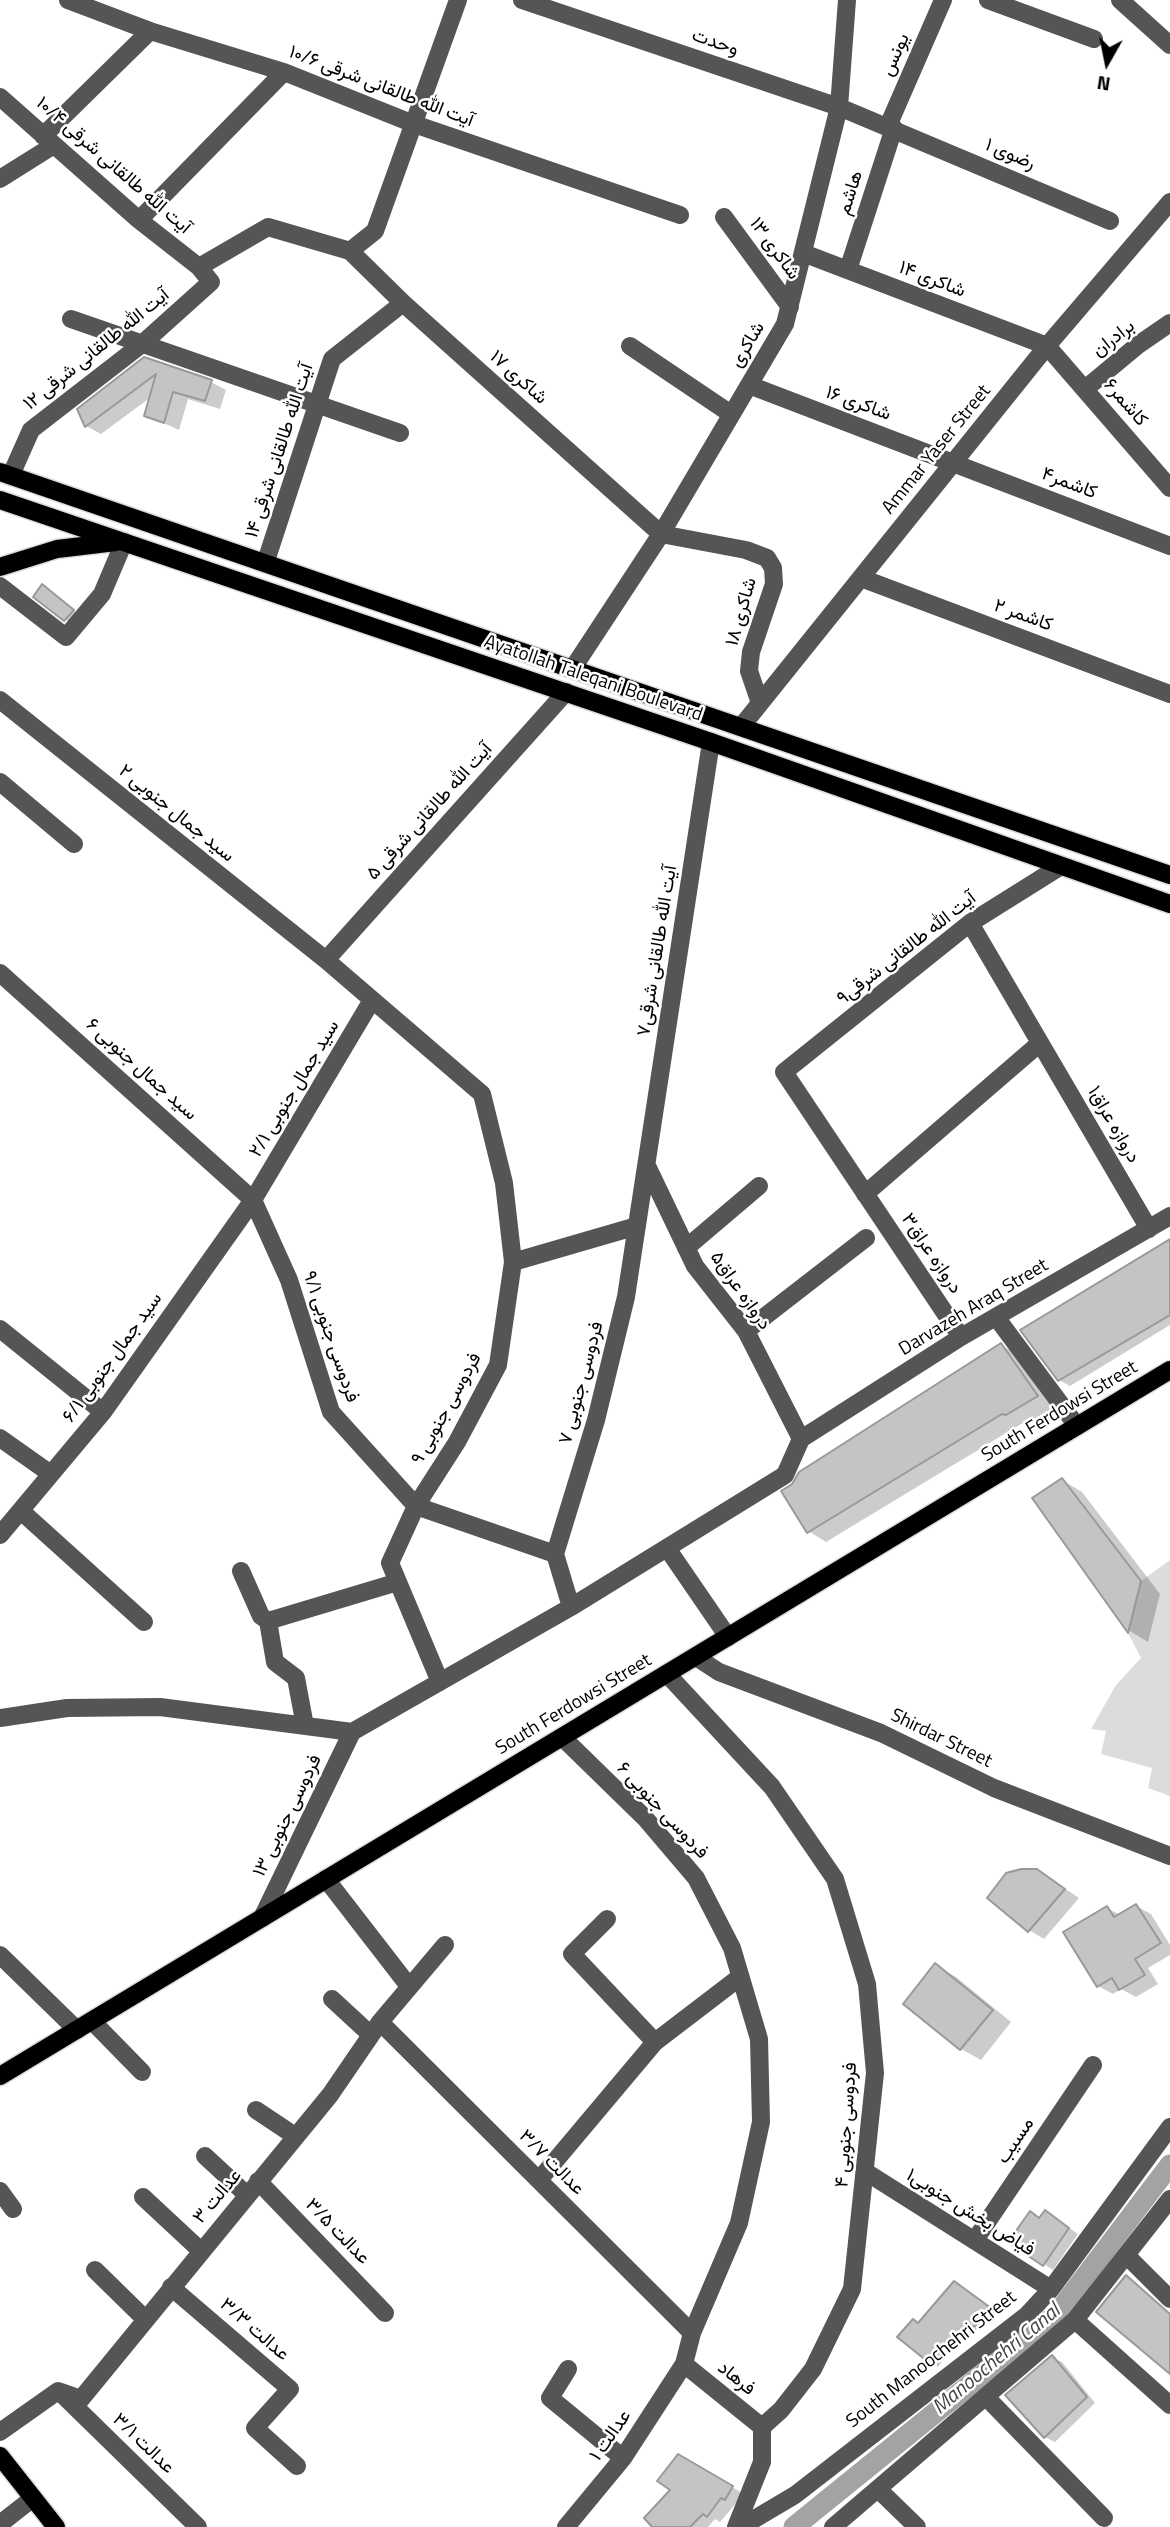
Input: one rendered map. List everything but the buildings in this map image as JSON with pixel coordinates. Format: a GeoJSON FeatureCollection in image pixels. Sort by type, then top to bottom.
{"type":"FeatureCollection","features":[{"type":"Feature","properties":{"kind":"main road"},"geometry":{"type":"LineString","coordinates":[[0,500],[5,473]]}},
{"type":"Feature","properties":{"kind":"main road","name":"Ayatollah Taleqani Boulevard"},"geometry":{"type":"LineString","coordinates":[[5,473],[1170,875]]}},
{"type":"Feature","properties":{"kind":"main road","name":"Ayatollah Taleqani Boulevard"},"geometry":{"type":"LineString","coordinates":[[0,500],[711,742],[1170,905]]}},
{"type":"Feature","properties":{"kind":"main road"},"geometry":{"type":"LineString","coordinates":[[0,567],[57,549],[124,542]]}},
{"type":"Feature","properties":{"kind":"main road","name":"South Ferdowsi Street"},"geometry":{"type":"LineString","coordinates":[[0,2076],[1170,1370]]}},
{"type":"Feature","properties":{"kind":"main road"},"geometry":{"type":"LineString","coordinates":[[0,2456],[56,2527]]}},
{"type":"Feature","properties":{"kind":"street","name":"آیت الله طالقانی شرقی ۱۰/۶"},"geometry":{"type":"LineString","coordinates":[[68,0],[150,32],[284,72],[414,124],[680,215]]}},
{"type":"Feature","properties":{"kind":"street"},"geometry":{"type":"LineString","coordinates":[[199,267],[268,227],[350,251],[375,231],[458,0]]}},
{"type":"Feature","properties":{"kind":"street","name":"وحدت"},"geometry":{"type":"LineString","coordinates":[[522,0],[891,127]]}},
{"type":"Feature","properties":{"kind":"street","name":"شاکری"},"geometry":{"type":"LineString","coordinates":[[573,668],[661,534],[785,324],[839,107],[847,0]]}},
{"type":"Feature","properties":{"kind":"street","name":"یونس"},"geometry":{"type":"LineString","coordinates":[[891,127],[943,0]]}},
{"type":"Feature","properties":{"kind":"street"},"geometry":{"type":"LineString","coordinates":[[988,0],[1094,39]]}},
{"type":"Feature","properties":{"kind":"street"},"geometry":{"type":"LineString","coordinates":[[1120,0],[1170,45]]}},
{"type":"Feature","properties":{"kind":"street"},"geometry":{"type":"LineString","coordinates":[[0,179],[48,141],[150,32]]}},
{"type":"Feature","properties":{"kind":"street"},"geometry":{"type":"LineString","coordinates":[[139,220],[284,72]]}},
{"type":"Feature","properties":{"kind":"street","name":"آیت الله طالقانی شرقی ۱۰/۴"},"geometry":{"type":"LineString","coordinates":[[0,97],[139,220],[199,267]]}},
{"type":"Feature","properties":{"kind":"street","name":"رضوی ۱"},"geometry":{"type":"LineString","coordinates":[[891,127],[1110,221]]}},
{"type":"Feature","properties":{"kind":"street","name":"هاشم"},"geometry":{"type":"LineString","coordinates":[[848,270],[891,127]]}},
{"type":"Feature","properties":{"kind":"street","name":"Ammar Yaser Street"},"geometry":{"type":"LineString","coordinates":[[741,727],[1046,346],[1170,202]]}},
{"type":"Feature","properties":{"kind":"street","name":"شاکری ۱۳"},"geometry":{"type":"LineString","coordinates":[[724,216],[790,307]]}},
{"type":"Feature","properties":{"kind":"street","name":"شاکری ۱۷"},"geometry":{"type":"LineString","coordinates":[[350,251],[403,303],[661,534]]}},
{"type":"Feature","properties":{"kind":"street","name":"شاکری ۱۴"},"geometry":{"type":"LineString","coordinates":[[803,253],[1046,346]]}},
{"type":"Feature","properties":{"kind":"street","name":"آیت الله طالقانی شرقی ۱۲"},"geometry":{"type":"LineString","coordinates":[[5,473],[31,430],[142,344],[211,282],[199,267]]}},
{"type":"Feature","properties":{"kind":"street","name":"آیت الله طالقانی شرقی ۱۴"},"geometry":{"type":"LineString","coordinates":[[266,561],[332,359],[403,303]]}},
{"type":"Feature","properties":{"kind":"street"},"geometry":{"type":"LineString","coordinates":[[71,319],[400,433]]}},
{"type":"Feature","properties":{"kind":"street","name":"برادران"},"geometry":{"type":"LineString","coordinates":[[1086,389],[1138,345],[1170,323]]}},
{"type":"Feature","properties":{"kind":"street"},"geometry":{"type":"LineString","coordinates":[[630,346],[731,414]]}},
{"type":"Feature","properties":{"kind":"street","name":"کاشمر۶"},"geometry":{"type":"LineString","coordinates":[[1046,346],[1170,488]]}},
{"type":"Feature","properties":{"kind":"street","name":"شاکری ۱۶"},"geometry":{"type":"LineString","coordinates":[[748,385],[954,461]]}},
{"type":"Feature","properties":{"kind":"street","name":"کاشمر۴"},"geometry":{"type":"LineString","coordinates":[[954,461],[1170,545]]}},
{"type":"Feature","properties":{"kind":"street","name":"شاکری ۱۸"},"geometry":{"type":"LineString","coordinates":[[661,534],[746,550],[767,558],[771,563],[774,584],[751,652],[749,671],[760,703]]}},
{"type":"Feature","properties":{"kind":"street"},"geometry":{"type":"LineString","coordinates":[[0,586],[66,637],[102,594],[124,542]]}},
{"type":"Feature","properties":{"kind":"street","name":"کاشمر ۲"},"geometry":{"type":"LineString","coordinates":[[861,578],[1170,694]]}},
{"type":"Feature","properties":{"kind":"street","name":"آیت الله طالقانی شرقی ۵"},"geometry":{"type":"LineString","coordinates":[[326,960],[565,692]]}},
{"type":"Feature","properties":{"kind":"street","name":"سید جمال جنوبی ۲"},"geometry":{"type":"LineString","coordinates":[[0,700],[326,960]]}},
{"type":"Feature","properties":{"kind":"street","name":"آیت الله طالقانی شرقی۷"},"geometry":{"type":"LineString","coordinates":[[647,1166],[711,742]]}},
{"type":"Feature","properties":{"kind":"street"},"geometry":{"type":"LineString","coordinates":[[0,782],[74,844]]}},
{"type":"Feature","properties":{"kind":"street","name":"آیت الله طالقانی شرقی۹"},"geometry":{"type":"LineString","coordinates":[[784,1072],[970,923],[1061,866]]}},
{"type":"Feature","properties":{"kind":"street","name":"دروازه عراق۱"},"geometry":{"type":"LineString","coordinates":[[970,923],[1149,1229]]}},
{"type":"Feature","properties":{"kind":"street","name":"فردوسی جنوبی ۹"},"geometry":{"type":"LineString","coordinates":[[326,960],[482,1094],[504,1183],[513,1262],[498,1365],[457,1441],[416,1506],[390,1563],[440,1682]]}},
{"type":"Feature","properties":{"kind":"street","name":"سید جمال جنوبی ۶"},"geometry":{"type":"LineString","coordinates":[[0,973],[253,1200]]}},
{"type":"Feature","properties":{"kind":"street","name":"سید جمال جنوبی ۲/۱"},"geometry":{"type":"LineString","coordinates":[[253,1200],[372,1000]]}},
{"type":"Feature","properties":{"kind":"street"},"geometry":{"type":"LineString","coordinates":[[865,1194],[1040,1043]]}},
{"type":"Feature","properties":{"kind":"street","name":"دروازه عراق۳"},"geometry":{"type":"LineString","coordinates":[[784,1072],[961,1337]]}},
{"type":"Feature","properties":{"kind":"street","name":"فردوسی جنوبی ۷"},"geometry":{"type":"LineString","coordinates":[[555,1554],[596,1420],[626,1297],[647,1166]]}},
{"type":"Feature","properties":{"kind":"street","name":"دروازه عراق۵"},"geometry":{"type":"LineString","coordinates":[[647,1166],[695,1266],[746,1331],[801,1439]]}},
{"type":"Feature","properties":{"kind":"street"},"geometry":{"type":"LineString","coordinates":[[686,1248],[759,1186]]}},
{"type":"Feature","properties":{"kind":"street","name":"سید جمال جنوبی ۶/۱"},"geometry":{"type":"LineString","coordinates":[[0,1535],[103,1412],[253,1200]]}},
{"type":"Feature","properties":{"kind":"street","name":"فردوسی جنوبی ۹/۱"},"geometry":{"type":"LineString","coordinates":[[253,1200],[289,1280],[331,1412],[416,1506]]}},
{"type":"Feature","properties":{"kind":"street","name":"Darvazeh Araq Street"},"geometry":{"type":"LineString","coordinates":[[801,1439],[961,1337],[1170,1216]]}},
{"type":"Feature","properties":{"kind":"street"},"geometry":{"type":"LineString","coordinates":[[513,1262],[637,1226]]}},
{"type":"Feature","properties":{"kind":"street"},"geometry":{"type":"LineString","coordinates":[[746,1331],[866,1238]]}},
{"type":"Feature","properties":{"kind":"street"},"geometry":{"type":"LineString","coordinates":[[996,1317],[1077,1426]]}},
{"type":"Feature","properties":{"kind":"street"},"geometry":{"type":"LineString","coordinates":[[0,1329],[103,1412]]}},
{"type":"Feature","properties":{"kind":"street"},"geometry":{"type":"LineString","coordinates":[[0,1438],[51,1474]]}},
{"type":"Feature","properties":{"kind":"street"},"geometry":{"type":"LineString","coordinates":[[0,1718],[67,1708],[160,1707],[352,1732],[571,1607],[785,1475],[801,1439]]}},
{"type":"Feature","properties":{"kind":"street"},"geometry":{"type":"LineString","coordinates":[[416,1506],[555,1554],[571,1607]]}},
{"type":"Feature","properties":{"kind":"street"},"geometry":{"type":"LineString","coordinates":[[21,1511],[144,1622]]}},
{"type":"Feature","properties":{"kind":"street"},"geometry":{"type":"LineString","coordinates":[[667,1548],[728,1637]]}},
{"type":"Feature","properties":{"kind":"street"},"geometry":{"type":"LineString","coordinates":[[241,1571],[261,1616],[268,1622],[275,1662],[296,1678],[305,1726]]}},
{"type":"Feature","properties":{"kind":"street"},"geometry":{"type":"LineString","coordinates":[[268,1622],[398,1582]]}},
{"type":"Feature","properties":{"kind":"street","name":"Shirdar Street"},"geometry":{"type":"LineString","coordinates":[[696,1657],[719,1672],[881,1733],[994,1788],[1170,1856]]}},
{"type":"Feature","properties":{"kind":"street","name":"فردوسی جنوبی ۴"},"geometry":{"type":"LineString","coordinates":[[667,1674],[772,1787],[835,1879],[867,1984],[874,2073],[852,2290],[813,2369],[781,2410],[762,2427]]}},
{"type":"Feature","properties":{"kind":"street","name":"فردوسی جنوبی ۱۳"},"geometry":{"type":"LineString","coordinates":[[262,1918],[352,1732]]}},
{"type":"Feature","properties":{"kind":"street","name":"فردوسی جنوبی ۶"},"geometry":{"type":"LineString","coordinates":[[562,1737],[645,1818],[696,1878],[732,1948],[760,2039],[761,2122],[739,2223],[692,2333],[684,2364]]}},
{"type":"Feature","properties":{"kind":"street"},"geometry":{"type":"LineString","coordinates":[[326,1880],[408,1985]]}},
{"type":"Feature","properties":{"kind":"street"},"geometry":{"type":"LineString","coordinates":[[607,1919],[572,1954],[655,2042]]}},
{"type":"Feature","properties":{"kind":"street","name":"عدالت ۳"},"geometry":{"type":"LineString","coordinates":[[58,2390],[81,2399],[330,2095],[375,2028],[408,1985],[445,1945]]}},
{"type":"Feature","properties":{"kind":"street"},"geometry":{"type":"LineString","coordinates":[[0,1955],[142,2072]]}},
{"type":"Feature","properties":{"kind":"street"},"geometry":{"type":"LineString","coordinates":[[539,2180],[655,2042],[740,1977]]}},
{"type":"Feature","properties":{"kind":"street","name":"عدالت ۳/۷"},"geometry":{"type":"LineString","coordinates":[[332,1999],[375,2028],[539,2180],[692,2333]]}},
{"type":"Feature","properties":{"kind":"street","name":"مسیب"},"geometry":{"type":"LineString","coordinates":[[975,2240],[1093,2066]]}},
{"type":"Feature","properties":{"kind":"street"},"geometry":{"type":"LineString","coordinates":[[256,2110],[295,2136]]}},
{"type":"Feature","properties":{"kind":"street","name":"South Manoochehri Street"},"geometry":{"type":"LineString","coordinates":[[738,2527],[795,2495],[1027,2315],[1051,2289],[1170,2127]]}},
{"type":"Feature","properties":{"kind":"street","name":"عدالت ۳/۵"},"geometry":{"type":"LineString","coordinates":[[205,2156],[253,2188],[385,2313]]}},
{"type":"Feature","properties":{"kind":"street","name":"فیاض بخش جنوبی۱"},"geometry":{"type":"LineString","coordinates":[[866,2172],[1051,2289]]}},
{"type":"Feature","properties":{"kind":"street"},"geometry":{"type":"LineString","coordinates":[[0,2191],[13,2209]]}},
{"type":"Feature","properties":{"kind":"street"},"geometry":{"type":"LineString","coordinates":[[143,2197],[201,2251]]}},
{"type":"Feature","properties":{"kind":"street"},"geometry":{"type":"LineString","coordinates":[[833,2527],[1075,2319],[1170,2199]]}},
{"type":"Feature","properties":{"kind":"street"},"geometry":{"type":"LineString","coordinates":[[1127,2256],[1170,2300]]}},
{"type":"Feature","properties":{"kind":"street"},"geometry":{"type":"LineString","coordinates":[[95,2270],[145,2319]]}},
{"type":"Feature","properties":{"kind":"street","name":"عدالت ۳/۳"},"geometry":{"type":"LineString","coordinates":[[171,2287],[290,2389],[255,2428],[297,2466]]}},
{"type":"Feature","properties":{"kind":"street"},"geometry":{"type":"LineString","coordinates":[[1075,2319],[1170,2405]]}},
{"type":"Feature","properties":{"kind":"street","name":"فرهاد"},"geometry":{"type":"LineString","coordinates":[[684,2364],[762,2427]]}},
{"type":"Feature","properties":{"kind":"street","name":"عدالت ۱"},"geometry":{"type":"LineString","coordinates":[[566,2527],[623,2458],[684,2364]]}},
{"type":"Feature","properties":{"kind":"street"},"geometry":{"type":"LineString","coordinates":[[568,2369],[550,2398],[623,2458]]}},
{"type":"Feature","properties":{"kind":"street"},"geometry":{"type":"LineString","coordinates":[[0,2432],[58,2390]]}},
{"type":"Feature","properties":{"kind":"street","name":"عدالت ۳/۱"},"geometry":{"type":"LineString","coordinates":[[58,2390],[198,2527]]}},
{"type":"Feature","properties":{"kind":"street"},"geometry":{"type":"LineString","coordinates":[[986,2397],[1104,2518]]}},
{"type":"Feature","properties":{"kind":"street"},"geometry":{"type":"LineString","coordinates":[[738,2527],[762,2462],[762,2427]]}},
{"type":"Feature","properties":{"kind":"street"},"geometry":{"type":"LineString","coordinates":[[879,2490],[917,2527]]}},
{"type":"Feature","properties":{"kind":"street"},"geometry":{"type":"LineString","coordinates":[[0,2524],[33,2498]]}},
{"type":"Feature","properties":{"kind":"shaded area"},"geometry":{"type":"Polygon","coordinates":[[[1170,1560],[1170,1796],[1148,1788],[1152,1768],[1101,1754],[1106,1731],[1091,1729],[1116,1685],[1141,1658],[1128,1633],[1141,1581],[1170,1560]]]}},
{"type":"Feature","properties":{"kind":"waterway","name":"Manoochehri Canal"},"geometry":{"type":"LineString","coordinates":[[794,2527],[1056,2315],[1170,2165]]}}]}
